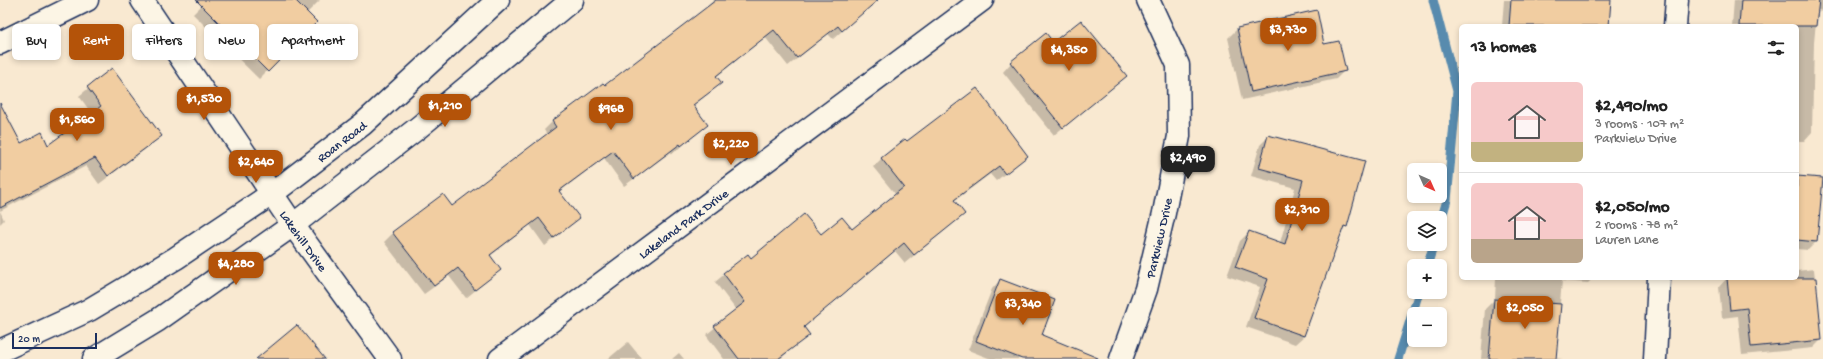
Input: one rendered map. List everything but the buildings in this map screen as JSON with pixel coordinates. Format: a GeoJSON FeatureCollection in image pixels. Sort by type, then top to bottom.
{"type":"FeatureCollection","features":[{"type":"Feature","properties":{"kind":"street"},"geometry":{"type":"LineString","coordinates":[[0,43],[87,0]]}},
{"type":"Feature","properties":{"kind":"street","name":"Lakehill Drive"},"geometry":{"type":"LineString","coordinates":[[142,0],[273,193],[293,225],[390,359]]}},
{"type":"Feature","properties":{"kind":"street","name":"Roan Road"},"geometry":{"type":"LineString","coordinates":[[0,351],[96,306],[176,258],[273,193],[363,124],[498,0]]}},
{"type":"Feature","properties":{"kind":"street"},"geometry":{"type":"LineString","coordinates":[[94,359],[158,320],[293,225],[419,127],[572,0]]}},
{"type":"Feature","properties":{"kind":"street","name":"Lakeland Park Drive"},"geometry":{"type":"LineString","coordinates":[[500,359],[982,0]]}},
{"type":"Feature","properties":{"kind":"street","name":"Parkview Drive"},"geometry":{"type":"LineString","coordinates":[[1121,359],[1146,289],[1164,213],[1179,136],[1178,65],[1148,0]]}},
{"type":"Feature","properties":{"kind":"street"},"geometry":{"type":"LineString","coordinates":[[1675,24],[1677,0]]}},
{"type":"Feature","properties":{"kind":"street"},"geometry":{"type":"LineString","coordinates":[[1655,359],[1659,280]]}},
{"type":"Feature","properties":{"kind":"waterway"},"geometry":{"type":"LineString","coordinates":[[1433,0],[1457,91],[1447,200],[1444,211]]}},
{"type":"Feature","properties":{"kind":"waterway"},"geometry":{"type":"LineString","coordinates":[[1429,259],[1432,251]]}},
{"type":"Feature","properties":{"kind":"waterway"},"geometry":{"type":"LineString","coordinates":[[1398,359],[1417,299]]}}]}
